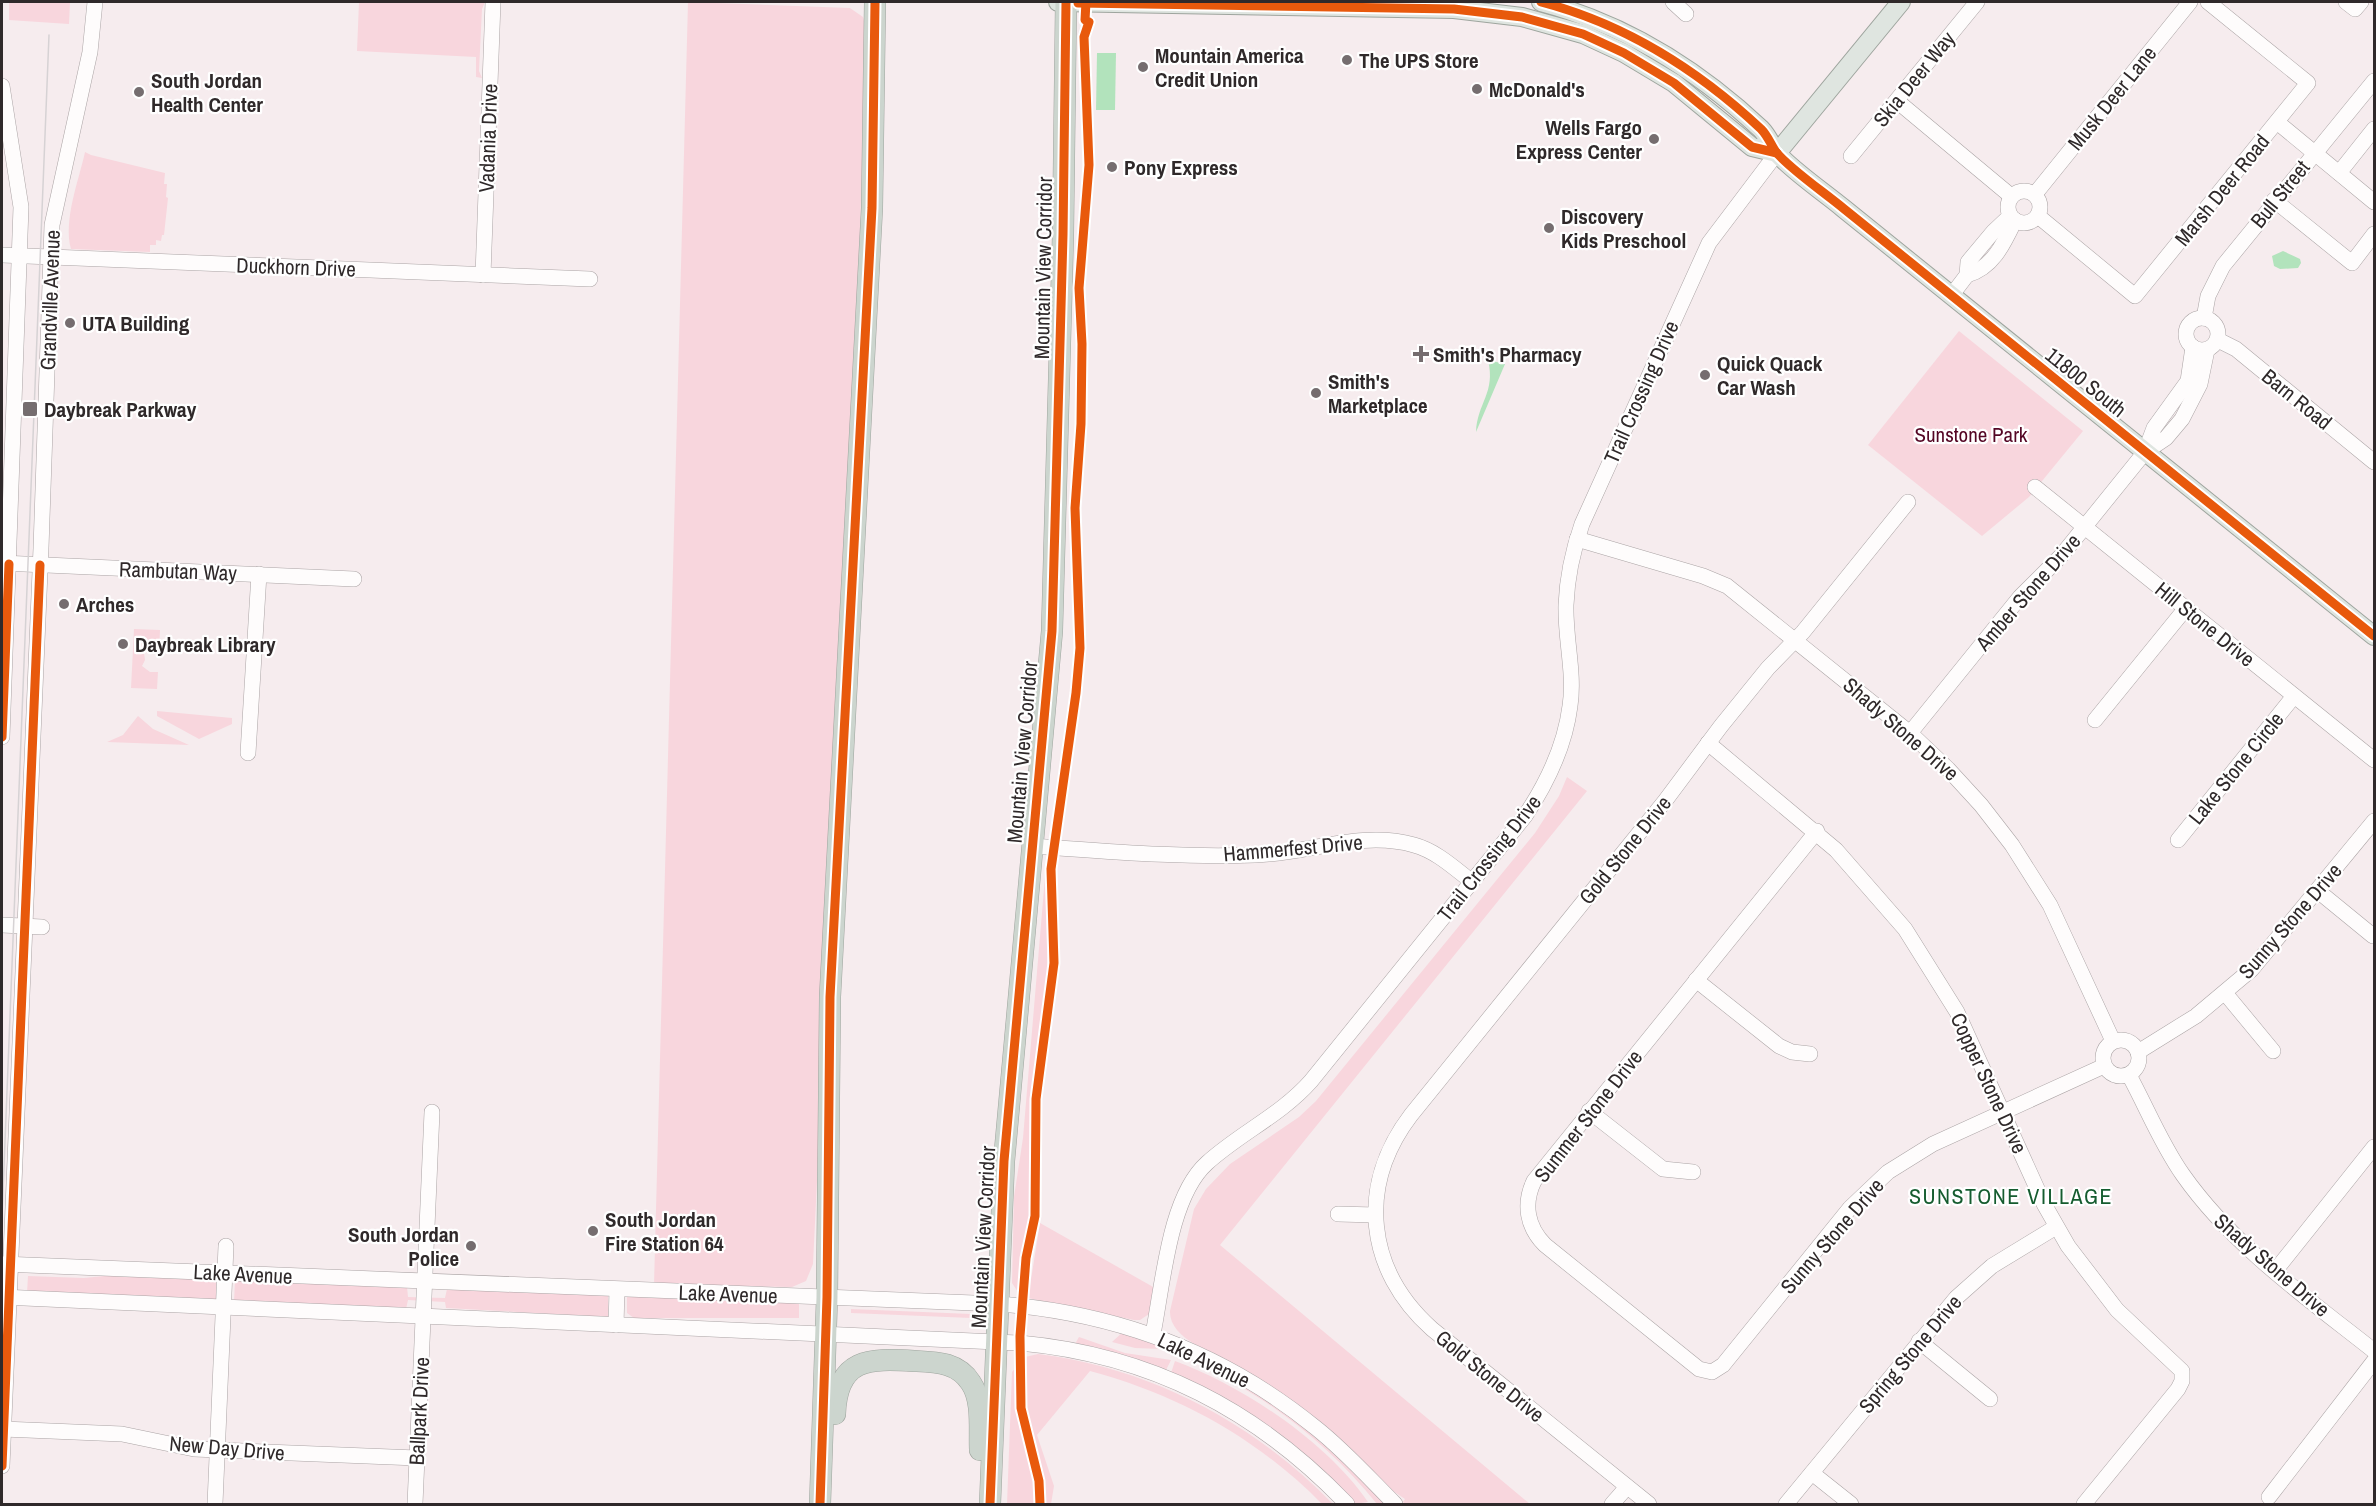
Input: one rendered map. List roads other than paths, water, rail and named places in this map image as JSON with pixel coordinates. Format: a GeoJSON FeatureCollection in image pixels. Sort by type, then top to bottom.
{"type":"FeatureCollection","features":[{"type":"Feature","properties":{"kind":"highway"},"geometry":{"type":"LineString","coordinates":[[820,1504],[828,1297],[830,998],[872,208],[874,2]]}},
{"type":"Feature","properties":{"kind":"highway","name":"Mountain View Corridor"},"geometry":{"type":"LineString","coordinates":[[990,1504],[1004,1161],[1052,631],[1063,235],[1066,2]]}},
{"type":"Feature","properties":{"kind":"highway"},"geometry":{"type":"LineString","coordinates":[[832,1504],[837,1393],[849,1372],[862,1363],[876,1359],[947,1364],[960,1370],[970,1382],[978,1405],[983,1504]]}},
{"type":"Feature","properties":{"kind":"main road"},"geometry":{"type":"LineString","coordinates":[[1058,2],[1418,5],[1504,13],[1543,21],[1609,45],[1657,72],[1752,147],[1777,153]]}},
{"type":"Feature","properties":{"kind":"main road"},"geometry":{"type":"LineString","coordinates":[[1541,2],[1601,21],[1659,50],[1702,80],[1764,131],[1777,153]]}},
{"type":"Feature","properties":{"kind":"main road"},"geometry":{"type":"LineString","coordinates":[[1777,153],[1901,2]]}},
{"type":"Feature","properties":{"kind":"main road","name":"11800 South"},"geometry":{"type":"LineString","coordinates":[[1777,153],[2374,636]]}},
{"type":"Feature","properties":{"kind":"street","name":"Grandville Avenue"},"geometry":{"type":"LineString","coordinates":[[2,1466],[5,1264],[40,565],[51,257],[54,212],[90,52],[95,2]]}},
{"type":"Feature","properties":{"kind":"street","name":"Vadania Drive"},"geometry":{"type":"LineString","coordinates":[[483,275],[493,2]]}},
{"type":"Feature","properties":{"kind":"street"},"geometry":{"type":"LineString","coordinates":[[1673,2],[1686,14]]}},
{"type":"Feature","properties":{"kind":"street","name":"Skia Deer Way"},"geometry":{"type":"LineString","coordinates":[[1851,156],[1977,2]]}},
{"type":"Feature","properties":{"kind":"street","name":"Musk Deer Lane"},"geometry":{"type":"LineString","coordinates":[[2035,194],[2190,2]]}},
{"type":"Feature","properties":{"kind":"street","name":"Marsh Deer Road"},"geometry":{"type":"LineString","coordinates":[[2038,216],[2135,296],[2308,83],[2208,2]]}},
{"type":"Feature","properties":{"kind":"street","name":"Bull Street"},"geometry":{"type":"LineString","coordinates":[[2204,318],[2208,296],[2216,277],[2274,200],[2374,81]]}},
{"type":"Feature","properties":{"kind":"street","name":"Grandville Avenue"},"geometry":{"type":"LineString","coordinates":[[2,86],[21,207],[5,564],[2,737]]}},
{"type":"Feature","properties":{"kind":"street"},"geometry":{"type":"LineString","coordinates":[[1897,101],[2011,196]]}},
{"type":"Feature","properties":{"kind":"street"},"geometry":{"type":"LineString","coordinates":[[2277,122],[2374,202]]}},
{"type":"Feature","properties":{"kind":"street"},"geometry":{"type":"LineString","coordinates":[[2339,173],[2374,129]]}},
{"type":"Feature","properties":{"kind":"street","name":"Trail Crossing Drive"},"geometry":{"type":"LineString","coordinates":[[1153,1334],[1176,1215],[1183,1194],[1195,1176],[1215,1156],[1287,1105],[1302,1091],[1525,816],[1545,786],[1566,729],[1572,682],[1566,605],[1577,539],[1589,506],[1701,259],[1730,212],[1777,153]]}},
{"type":"Feature","properties":{"kind":"street"},"geometry":{"type":"LineString","coordinates":[[2011,196],[2025,190],[2035,194],[2040,202],[2038,216],[2025,223],[2013,218]]}},
{"type":"Feature","properties":{"kind":"street"},"geometry":{"type":"LineString","coordinates":[[1951,296],[1967,275],[1981,271],[2005,244],[2013,218],[2008,206],[2011,196]]}},
{"type":"Feature","properties":{"kind":"street"},"geometry":{"type":"LineString","coordinates":[[2274,200],[2352,263],[2374,234]]}},
{"type":"Feature","properties":{"kind":"street","name":"Duckhorn Drive"},"geometry":{"type":"LineString","coordinates":[[2,255],[590,279]]}},
{"type":"Feature","properties":{"kind":"street"},"geometry":{"type":"LineString","coordinates":[[2204,318],[2216,325],[2206,346],[2187,339],[2187,328],[2194,320],[2204,318]]}},
{"type":"Feature","properties":{"kind":"street","name":"Amber Stone Drive"},"geometry":{"type":"LineString","coordinates":[[1910,733],[2020,597],[2085,527],[2145,452],[2166,438],[2188,411],[2200,384],[2206,346]]}},
{"type":"Feature","properties":{"kind":"street","name":"Barn Road"},"geometry":{"type":"LineString","coordinates":[[2206,346],[2236,349],[2374,462]]}},
{"type":"Feature","properties":{"kind":"street","name":"Hill Stone Drive"},"geometry":{"type":"LineString","coordinates":[[2035,487],[2374,760]]}},
{"type":"Feature","properties":{"kind":"street","name":"Gold Stone Drive"},"geometry":{"type":"LineString","coordinates":[[1649,1504],[1432,1329],[1411,1308],[1387,1270],[1375,1215],[1377,1191],[1383,1166],[1402,1127],[1665,801],[1759,679],[1908,502]]}},
{"type":"Feature","properties":{"kind":"street","name":"Shady Stone Drive"},"geometry":{"type":"LineString","coordinates":[[1577,539],[1719,582],[1795,639],[1910,733],[1965,786],[2026,866],[2059,924],[2113,1041]]}},
{"type":"Feature","properties":{"kind":"street","name":"Rambutan Way"},"geometry":{"type":"LineString","coordinates":[[5,564],[354,579]]}},
{"type":"Feature","properties":{"kind":"street"},"geometry":{"type":"LineString","coordinates":[[248,753],[259,574]]}},
{"type":"Feature","properties":{"kind":"street"},"geometry":{"type":"LineString","coordinates":[[2095,720],[2186,608]]}},
{"type":"Feature","properties":{"kind":"street","name":"Lake Stone Circle"},"geometry":{"type":"LineString","coordinates":[[2178,840],[2294,696]]}},
{"type":"Feature","properties":{"kind":"street","name":"Copper Stone Drive"},"geometry":{"type":"LineString","coordinates":[[1708,743],[1817,831],[1871,887],[1919,949],[1957,1012],[2056,1227],[2080,1264],[2111,1303],[2141,1335],[2175,1364],[2183,1376],[2178,1389],[2084,1504]]}},
{"type":"Feature","properties":{"kind":"street","name":"Sunny Stone Drive"},"geometry":{"type":"LineString","coordinates":[[2138,1052],[2179,1029],[2225,993],[2264,957],[2374,821]]}},
{"type":"Feature","properties":{"kind":"street","name":"Summer Stone Drive"},"geometry":{"type":"LineString","coordinates":[[1712,1372],[1699,1369],[1545,1245],[1532,1228],[1527,1205],[1534,1181],[1817,831]]}},
{"type":"Feature","properties":{"kind":"street","name":"Hammerfest Drive"},"geometry":{"type":"LineString","coordinates":[[1032,846],[1240,856],[1334,842],[1396,842],[1414,845],[1436,854],[1471,881]]}},
{"type":"Feature","properties":{"kind":"street"},"geometry":{"type":"LineString","coordinates":[[2318,891],[2373,936]]}},
{"type":"Feature","properties":{"kind":"street"},"geometry":{"type":"LineString","coordinates":[[2,925],[42,927]]}},
{"type":"Feature","properties":{"kind":"street"},"geometry":{"type":"LineString","coordinates":[[1696,980],[1779,1046],[1792,1052],[1810,1054]]}},
{"type":"Feature","properties":{"kind":"street"},"geometry":{"type":"LineString","coordinates":[[2225,993],[2273,1051]]}},
{"type":"Feature","properties":{"kind":"street"},"geometry":{"type":"LineString","coordinates":[[2113,1041],[2130,1042],[2138,1052],[2137,1067],[2129,1074],[2112,1074],[2104,1066],[2102,1054],[2113,1041]]}},
{"type":"Feature","properties":{"kind":"street","name":"Sunny Stone Drive"},"geometry":{"type":"LineString","coordinates":[[1712,1372],[1723,1365],[1850,1208],[1875,1183],[1917,1152],[2104,1066]]}},
{"type":"Feature","properties":{"kind":"street","name":"Shady Stone Drive"},"geometry":{"type":"LineString","coordinates":[[2129,1074],[2157,1134],[2193,1190],[2229,1231],[2374,1351]]}},
{"type":"Feature","properties":{"kind":"street"},"geometry":{"type":"LineString","coordinates":[[1589,1111],[1663,1169],[1693,1172]]}},
{"type":"Feature","properties":{"kind":"street"},"geometry":{"type":"LineString","coordinates":[[423,1317],[432,1112]]}},
{"type":"Feature","properties":{"kind":"street"},"geometry":{"type":"LineString","coordinates":[[2275,1270],[2374,1147]]}},
{"type":"Feature","properties":{"kind":"street"},"geometry":{"type":"LineString","coordinates":[[1338,1214],[1375,1215]]}},
{"type":"Feature","properties":{"kind":"street","name":"Spring Stone Drive"},"geometry":{"type":"LineString","coordinates":[[1786,1504],[1939,1316],[1974,1282],[2013,1253],[2056,1227]]}},
{"type":"Feature","properties":{"kind":"street"},"geometry":{"type":"LineString","coordinates":[[215,1504],[226,1246]]}},
{"type":"Feature","properties":{"kind":"street","name":"Lake Avenue"},"geometry":{"type":"LineString","coordinates":[[5,1264],[999,1304],[1074,1313],[1153,1334],[1215,1361],[1284,1403],[1330,1440],[1395,1504]]}},
{"type":"Feature","properties":{"kind":"street"},"geometry":{"type":"LineString","coordinates":[[616,1325],[617,1290]]}},
{"type":"Feature","properties":{"kind":"street","name":"Lake Avenue"},"geometry":{"type":"LineString","coordinates":[[5,1298],[1045,1345],[1104,1357],[1144,1369],[1216,1400],[1283,1444],[1347,1504]]}},
{"type":"Feature","properties":{"kind":"street","name":"Ballpark Drive"},"geometry":{"type":"LineString","coordinates":[[415,1504],[423,1317]]}},
{"type":"Feature","properties":{"kind":"street"},"geometry":{"type":"LineString","coordinates":[[1919,1341],[1990,1399]]}},
{"type":"Feature","properties":{"kind":"street"},"geometry":{"type":"LineString","coordinates":[[2270,1497],[2374,1361]]}},
{"type":"Feature","properties":{"kind":"street","name":"New Day Drive"},"geometry":{"type":"LineString","coordinates":[[3,1429],[122,1434],[185,1449],[417,1458]]}},
{"type":"Feature","properties":{"kind":"street"},"geometry":{"type":"LineString","coordinates":[[1812,1473],[1851,1504]]}},
{"type":"Feature","properties":{"kind":"street"},"geometry":{"type":"LineString","coordinates":[[1612,1504],[1627,1487]]}},
{"type":"Feature","properties":{"kind":"tram line"},"geometry":{"type":"LineString","coordinates":[[2,1217],[49,35]]}},
{"type":"Feature","properties":{"kind":"place","name":"The UPS Store"},"geometry":{"type":"Point","coordinates":[1347,60]}},
{"type":"Feature","properties":{"kind":"place","name":"Mountain America Credit Union"},"geometry":{"type":"Point","coordinates":[1143,67]}},
{"type":"Feature","properties":{"kind":"place","name":"McDonald's"},"geometry":{"type":"Point","coordinates":[1477,89]}},
{"type":"Feature","properties":{"kind":"place","name":"South Jordan Health Center"},"geometry":{"type":"Point","coordinates":[139,92]}},
{"type":"Feature","properties":{"kind":"place","name":"Wells Fargo Express Center"},"geometry":{"type":"Point","coordinates":[1654,139]}},
{"type":"Feature","properties":{"kind":"place","name":"Pony Express"},"geometry":{"type":"Point","coordinates":[1112,167]}},
{"type":"Feature","properties":{"kind":"place","name":"Discovery Kids Preschool"},"geometry":{"type":"Point","coordinates":[1549,228]}},
{"type":"Feature","properties":{"kind":"place","name":"UTA Building"},"geometry":{"type":"Point","coordinates":[70,323]}},
{"type":"Feature","properties":{"kind":"place","name":"Smith's Pharmacy"},"geometry":{"type":"Point","coordinates":[1421,354]}},
{"type":"Feature","properties":{"kind":"place","name":"Quick Quack Car Wash"},"geometry":{"type":"Point","coordinates":[1705,375]}},
{"type":"Feature","properties":{"kind":"place","name":"Smith's Marketplace"},"geometry":{"type":"Point","coordinates":[1316,393]}},
{"type":"Feature","properties":{"kind":"place","name":"Daybreak Parkway"},"geometry":{"type":"Point","coordinates":[30,409]}},
{"type":"Feature","properties":{"kind":"place","name":"Arches"},"geometry":{"type":"Point","coordinates":[64,604]}},
{"type":"Feature","properties":{"kind":"place","name":"Daybreak Library"},"geometry":{"type":"Point","coordinates":[123,644]}},
{"type":"Feature","properties":{"kind":"place","name":"South Jordan Fire Station 64"},"geometry":{"type":"Point","coordinates":[593,1231]}},
{"type":"Feature","properties":{"kind":"place","name":"South Jordan Police"},"geometry":{"type":"Point","coordinates":[471,1246]}},
{"type":"Feature","properties":{"kind":"district","name":"SUNSTONE VILLAGE"},"geometry":{"type":"Point","coordinates":[2011,1196]}},
{"type":"Feature","properties":{"kind":"park label","name":"Sunstone Park"},"geometry":{"type":"Point","coordinates":[1971,434]}}]}
